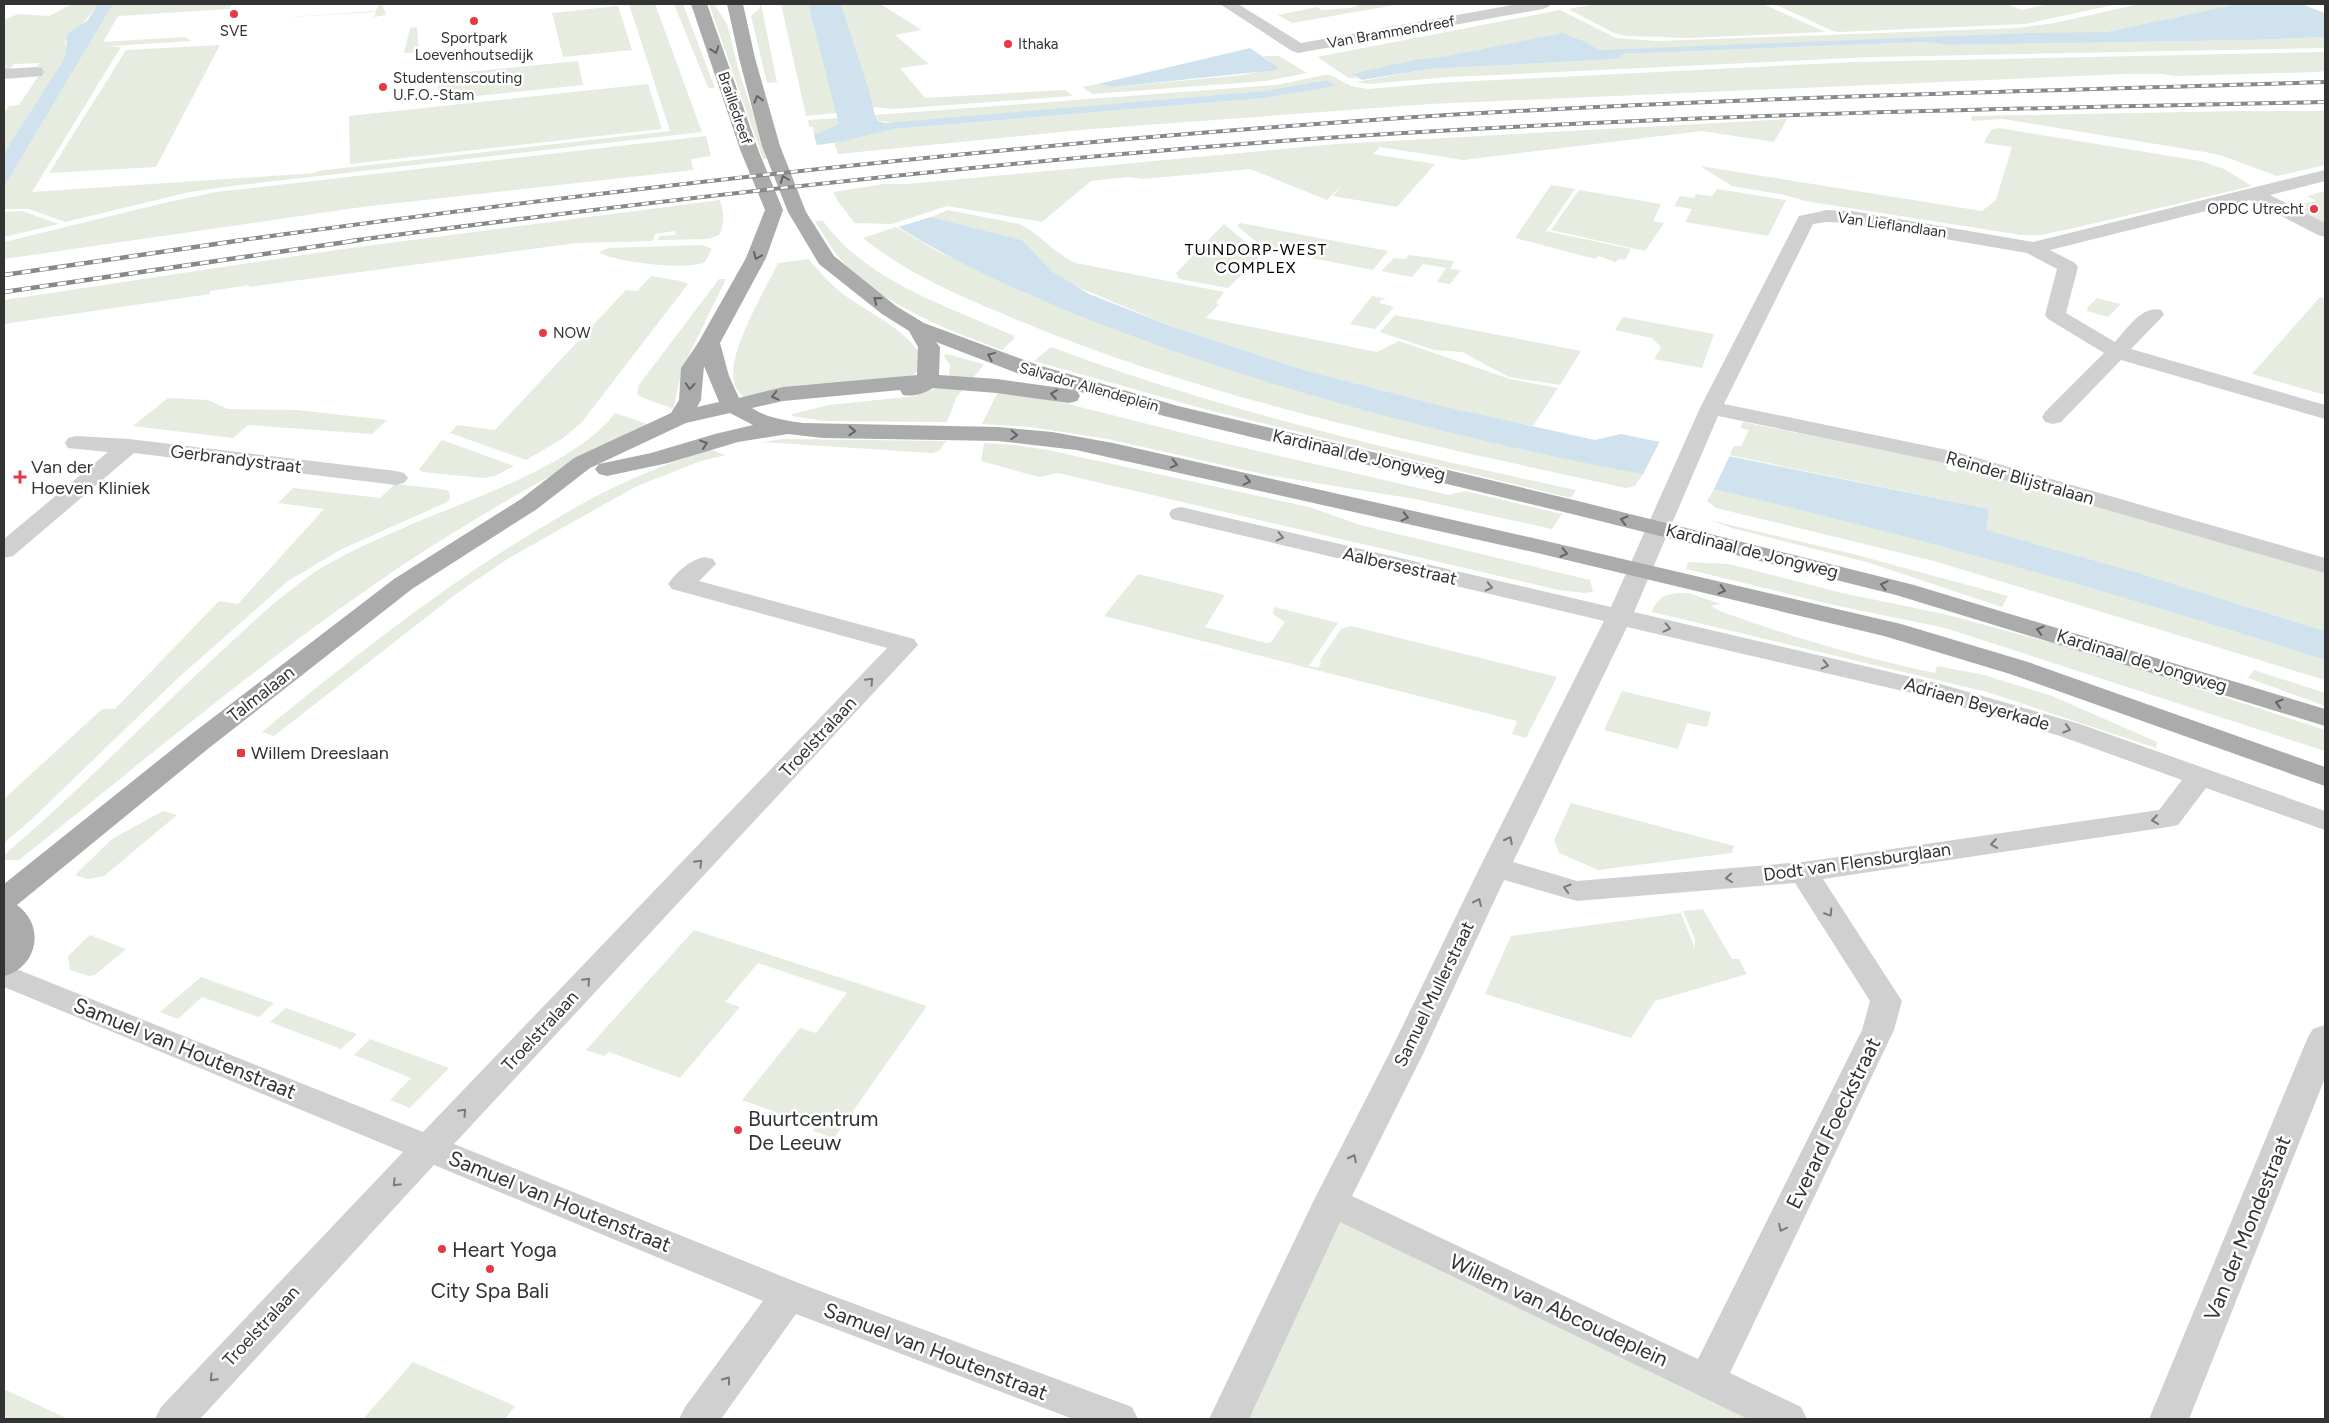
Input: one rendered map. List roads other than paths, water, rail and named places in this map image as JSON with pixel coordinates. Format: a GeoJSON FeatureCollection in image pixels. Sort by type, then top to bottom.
{"type":"FeatureCollection","features":[{"type":"Feature","properties":{"kind":"main road","name":"Brailledreef"},"geometry":{"type":"LineString","coordinates":[[700,4],[750,152],[774,210],[756,258],[709,343]]}},
{"type":"Feature","properties":{"kind":"main road","name":"Brailledreef"},"geometry":{"type":"LineString","coordinates":[[735,4],[747,58],[771,146],[796,212]]}},
{"type":"Feature","properties":{"kind":"main road","name":"Salvador Allendeplein"},"geometry":{"type":"LineString","coordinates":[[796,212],[826,260],[889,310],[917,327],[1030,370],[1172,411]]}},
{"type":"Feature","properties":{"kind":"main road"},"geometry":{"type":"LineString","coordinates":[[917,327],[928,347],[928,381]]}},
{"type":"Feature","properties":{"kind":"main road"},"geometry":{"type":"LineString","coordinates":[[709,343],[714,368],[743,411],[775,425],[812,430]]}},
{"type":"Feature","properties":{"kind":"main road"},"geometry":{"type":"LineString","coordinates":[[679,418],[690,400],[692,368],[709,343]]}},
{"type":"Feature","properties":{"kind":"main road","name":"Salvador Allendeplein"},"geometry":{"type":"LineString","coordinates":[[606,470],[666,441],[783,394],[928,381],[1003,387],[1172,411]]}},
{"type":"Feature","properties":{"kind":"main road","name":"Salvador Allendeplein"},"geometry":{"type":"LineString","coordinates":[[582,463],[679,418],[743,411]]}},
{"type":"Feature","properties":{"kind":"main road","name":"Kardinaal de Jongweg"},"geometry":{"type":"LineString","coordinates":[[1172,411],[1905,590],[2325,718]]}},
{"type":"Feature","properties":{"kind":"main road"},"geometry":{"type":"LineString","coordinates":[[606,470],[666,456],[727,436],[761,430],[1017,435],[1053,439],[1641,570],[1892,630],[1989,658],[2325,777]]}},
{"type":"Feature","properties":{"kind":"main road","name":"Talmalaan"},"geometry":{"type":"LineString","coordinates":[[4,900],[199,742],[402,584],[529,504],[582,463]]}},
{"type":"Feature","properties":{"kind":"main road","name":"Talmalaan"},"geometry":{"type":"LineString","coordinates":[[529,504],[606,470]]}},
{"type":"Feature","properties":{"kind":"main road"},"geometry":{"type":"LineString","coordinates":[[4,912],[12,916],[20,927],[20,942],[12,957],[4,965]]}},
{"type":"Feature","properties":{"kind":"street","name":"Van Brammendreef"},"geometry":{"type":"LineString","coordinates":[[1228,4],[1298,48],[1543,4]]}},
{"type":"Feature","properties":{"kind":"street"},"geometry":{"type":"LineString","coordinates":[[4,74],[36,72]]}},
{"type":"Feature","properties":{"kind":"street","name":"Van Lieflandlaan"},"geometry":{"type":"LineString","coordinates":[[1641,570],[1657,528],[1710,408],[1806,220],[1827,216],[1852,217],[2033,248],[2325,176]]}},
{"type":"Feature","properties":{"kind":"street"},"geometry":{"type":"LineString","coordinates":[[2252,194],[2325,231]]}},
{"type":"Feature","properties":{"kind":"street"},"geometry":{"type":"LineString","coordinates":[[2033,248],[2068,267],[2055,315],[2117,352],[2325,412]]}},
{"type":"Feature","properties":{"kind":"street"},"geometry":{"type":"LineString","coordinates":[[2053,417],[2154,314]]}},
{"type":"Feature","properties":{"kind":"street","name":"Reinder Blijstralaan"},"geometry":{"type":"LineString","coordinates":[[1710,408],[1950,457],[2325,566]]}},
{"type":"Feature","properties":{"kind":"street","name":"Gerbrandystraat"},"geometry":{"type":"LineString","coordinates":[[76,443],[129,446],[396,478]]}},
{"type":"Feature","properties":{"kind":"street"},"geometry":{"type":"LineString","coordinates":[[4,551],[129,446]]}},
{"type":"Feature","properties":{"kind":"street","name":"Aalbersestraat"},"geometry":{"type":"LineString","coordinates":[[1181,514],[1620,616]]}},
{"type":"Feature","properties":{"kind":"street","name":"Troelstralaan"},"geometry":{"type":"LineString","coordinates":[[175,1419],[905,645],[681,584],[704,564]]}},
{"type":"Feature","properties":{"kind":"street","name":"Samuel Mullerstraat"},"geometry":{"type":"LineString","coordinates":[[1229,1419],[1331,1202],[1406,1054],[1495,867],[1641,570]]}},
{"type":"Feature","properties":{"kind":"street","name":"Adriaen Beyerkade"},"geometry":{"type":"LineString","coordinates":[[1620,616],[1927,689],[2070,730],[2325,821]]}},
{"type":"Feature","properties":{"kind":"street","name":"Dodt van Flensburglaan"},"geometry":{"type":"LineString","coordinates":[[1495,867],[1577,891],[1803,872],[2168,818],[2200,776]]}},
{"type":"Feature","properties":{"kind":"street","name":"Everard Foeckstraat"},"geometry":{"type":"LineString","coordinates":[[1707,1380],[1878,1030],[1886,1001],[1803,872]]}},
{"type":"Feature","properties":{"kind":"street","name":"Samuel van Houtenstraat"},"geometry":{"type":"LineString","coordinates":[[4,975],[788,1296],[1118,1419]]}},
{"type":"Feature","properties":{"kind":"street","name":"Van der Mondestraat"},"geometry":{"type":"LineString","coordinates":[[2169,1419],[2325,1037]]}},
{"type":"Feature","properties":{"kind":"street","name":"Willem van Abcoudeplein"},"geometry":{"type":"LineString","coordinates":[[1331,1202],[1787,1419]]}},
{"type":"Feature","properties":{"kind":"street"},"geometry":{"type":"LineString","coordinates":[[699,1419],[788,1296]]}},
{"type":"Feature","properties":{"kind":"water"},"geometry":{"type":"Polygon","coordinates":[[[98,4],[113,4],[4,187],[4,153],[64,59],[68,33],[88,20],[98,4]]]}},
{"type":"Feature","properties":{"kind":"water"},"geometry":{"type":"Polygon","coordinates":[[[808,4],[841,4],[869,90],[875,115],[878,121],[885,123],[1263,91],[1327,80],[1336,86],[1266,98],[894,129],[840,142],[817,145],[814,135],[839,124],[808,4]]]}},
{"type":"Feature","properties":{"kind":"water"},"geometry":{"type":"Polygon","coordinates":[[[2237,4],[2301,4],[2325,13],[2325,37],[1949,45],[1926,42],[1621,54],[1619,59],[1429,69],[1362,80],[1352,74],[1419,59],[1448,56],[1562,33],[1588,43],[1598,50],[2030,33],[2106,32],[2237,4]]]}},
{"type":"Feature","properties":{"kind":"water"},"geometry":{"type":"Polygon","coordinates":[[[1250,48],[1278,67],[1277,70],[1113,87],[1098,84],[1250,48]]]}},
{"type":"Feature","properties":{"kind":"water"},"geometry":{"type":"Polygon","coordinates":[[[931,217],[1022,240],[1053,272],[1089,294],[1173,327],[1311,372],[1447,407],[1595,440],[1621,434],[1989,509],[1986,530],[2132,571],[2325,631],[2325,660],[2099,590],[1871,528],[1701,486],[1464,436],[1284,387],[1166,348],[1027,294],[974,269],[898,227],[931,217]]]}},
{"type":"Feature","properties":{"kind":"railway"},"geometry":{"type":"LineString","coordinates":[[235,241],[522,203],[810,170],[1098,142],[1387,119],[1856,96],[2325,82]]}},
{"type":"Feature","properties":{"kind":"railway"},"geometry":{"type":"LineString","coordinates":[[350,241],[582,211],[815,184],[1164,150],[1281,141],[1542,125],[1803,115],[2325,102]]}},
{"type":"Feature","properties":{"kind":"railway"},"geometry":{"type":"LineString","coordinates":[[4,275],[243,240]]}},
{"type":"Feature","properties":{"kind":"railway"},"geometry":{"type":"LineString","coordinates":[[4,292],[360,240]]}},
{"type":"Feature","properties":{"kind":"place","name":"SVE"},"geometry":{"type":"Point","coordinates":[234,14]}},
{"type":"Feature","properties":{"kind":"place","name":"Sportpark Loevenhoutsedijk"},"geometry":{"type":"Point","coordinates":[474,21]}},
{"type":"Feature","properties":{"kind":"place","name":"Ithaka"},"geometry":{"type":"Point","coordinates":[1008,44]}},
{"type":"Feature","properties":{"kind":"place","name":"Studentenscouting U.F.O.-Stam"},"geometry":{"type":"Point","coordinates":[383,87]}},
{"type":"Feature","properties":{"kind":"place","name":"OPDC Utrecht"},"geometry":{"type":"Point","coordinates":[2314,209]}},
{"type":"Feature","properties":{"kind":"place","name":"NOW"},"geometry":{"type":"Point","coordinates":[543,333]}},
{"type":"Feature","properties":{"kind":"place","name":"Van der Hoeven Kliniek"},"geometry":{"type":"Point","coordinates":[20,477]}},
{"type":"Feature","properties":{"kind":"place","name":"Willem Dreeslaan"},"geometry":{"type":"Point","coordinates":[241,753]}},
{"type":"Feature","properties":{"kind":"place","name":"Buurtcentrum De Leeuw"},"geometry":{"type":"Point","coordinates":[738,1130]}},
{"type":"Feature","properties":{"kind":"place","name":"Heart Yoga"},"geometry":{"type":"Point","coordinates":[442,1249]}},
{"type":"Feature","properties":{"kind":"place","name":"City Spa Bali"},"geometry":{"type":"Point","coordinates":[490,1269]}},
{"type":"Feature","properties":{"kind":"district","name":"TUINDORP-WEST COMPLEX"},"geometry":{"type":"Point","coordinates":[1256,258]}}]}
